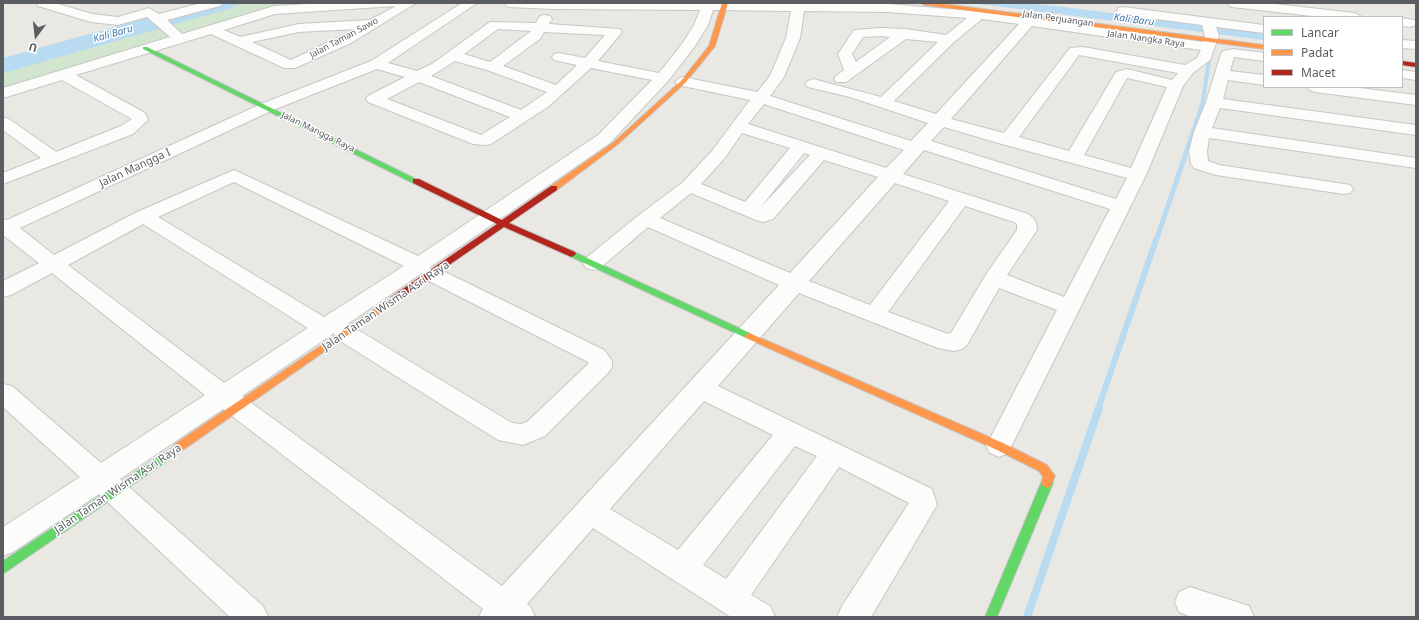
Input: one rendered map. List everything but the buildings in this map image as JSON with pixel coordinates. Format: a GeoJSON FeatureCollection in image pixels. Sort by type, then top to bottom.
{"type":"FeatureCollection","features":[{"type":"Feature","properties":{"kind":"street"},"geometry":{"type":"LineString","coordinates":[[42,3],[91,18],[118,21],[149,12],[163,22],[178,38]]}},
{"type":"Feature","properties":{"kind":"street"},"geometry":{"type":"LineString","coordinates":[[163,22],[216,3]]}},
{"type":"Feature","properties":{"kind":"street"},"geometry":{"type":"LineString","coordinates":[[3,93],[145,48],[274,10],[392,3]]}},
{"type":"Feature","properties":{"kind":"street","name":"Jalan Taman Sawo"},"geometry":{"type":"LineString","coordinates":[[212,29],[289,65],[295,64],[346,40],[370,24],[410,3]]}},
{"type":"Feature","properties":{"kind":"street","name":"Jalan Mangga I"},"geometry":{"type":"LineString","coordinates":[[4,227],[267,107],[306,93],[376,64],[471,3]]}},
{"type":"Feature","properties":{"kind":"street","name":"Jalan Nangka Raya"},"geometry":{"type":"LineString","coordinates":[[509,3],[552,5],[717,4],[798,8],[888,8],[979,15],[1029,21],[1210,34]]}},
{"type":"Feature","properties":{"kind":"street","name":"Jalan Perjuangan"},"geometry":{"type":"LineString","coordinates":[[924,3],[1210,34],[1263,47]]}},
{"type":"Feature","properties":{"kind":"street"},"geometry":{"type":"LineString","coordinates":[[1232,3],[1340,16]]}},
{"type":"Feature","properties":{"kind":"street"},"geometry":{"type":"LineString","coordinates":[[1314,3],[1326,15]]}},
{"type":"Feature","properties":{"kind":"street","name":"Jalan Taman Wisma Asri Raya"},"geometry":{"type":"LineString","coordinates":[[498,221],[604,139],[663,78],[688,46],[701,25],[717,4]]}},
{"type":"Feature","properties":{"kind":"street","name":"Jalan Taman Wisma Asri Raya"},"geometry":{"type":"LineString","coordinates":[[3,568],[107,485],[335,330],[616,143],[684,82],[712,46],[717,4]]}},
{"type":"Feature","properties":{"kind":"street"},"geometry":{"type":"LineString","coordinates":[[492,67],[524,45],[541,28],[552,5]]}},
{"type":"Feature","properties":{"kind":"street"},"geometry":{"type":"LineString","coordinates":[[593,263],[689,186],[718,155],[738,126],[777,77],[793,38],[798,8]]}},
{"type":"Feature","properties":{"kind":"street"},"geometry":{"type":"LineString","coordinates":[[1263,18],[1125,8],[1210,34],[1263,29]]}},
{"type":"Feature","properties":{"kind":"street"},"geometry":{"type":"LineString","coordinates":[[883,104],[949,39],[979,15]]}},
{"type":"Feature","properties":{"kind":"street"},"geometry":{"type":"LineString","coordinates":[[4,227],[506,614],[589,511],[1029,21]]}},
{"type":"Feature","properties":{"kind":"street"},"geometry":{"type":"LineString","coordinates":[[240,41],[299,28],[370,24]]}},
{"type":"Feature","properties":{"kind":"street"},"geometry":{"type":"LineString","coordinates":[[495,26],[541,28],[615,31],[588,63],[558,91],[543,103],[521,116],[489,139],[479,140],[374,98],[420,77],[454,56],[495,26]]}},
{"type":"Feature","properties":{"kind":"street"},"geometry":{"type":"LineString","coordinates":[[852,70],[845,54],[859,33],[905,33],[949,39]]}},
{"type":"Feature","properties":{"kind":"street"},"geometry":{"type":"LineString","coordinates":[[831,87],[852,70],[905,33]]}},
{"type":"Feature","properties":{"kind":"street"},"geometry":{"type":"LineString","coordinates":[[999,446],[1137,175],[1176,85],[1188,70],[1203,60],[1210,34]]}},
{"type":"Feature","properties":{"kind":"street"},"geometry":{"type":"LineString","coordinates":[[1403,44],[1416,45]]}},
{"type":"Feature","properties":{"kind":"street","name":"Jalan Mangga Raya"},"geometry":{"type":"LineString","coordinates":[[145,48],[498,221],[593,263],[747,335],[999,446],[1043,468],[1049,476],[991,617]]}},
{"type":"Feature","properties":{"kind":"street"},"geometry":{"type":"LineString","coordinates":[[1008,140],[1075,51],[1083,51],[1188,70]]}},
{"type":"Feature","properties":{"kind":"street"},"geometry":{"type":"LineString","coordinates":[[1263,56],[1228,54],[1223,75],[1202,132],[1198,151],[1200,164],[1206,167],[1344,189]]}},
{"type":"Feature","properties":{"kind":"street"},"geometry":{"type":"LineString","coordinates":[[454,56],[492,67],[558,91]]}},
{"type":"Feature","properties":{"kind":"street"},"geometry":{"type":"LineString","coordinates":[[559,57],[663,78]]}},
{"type":"Feature","properties":{"kind":"street"},"geometry":{"type":"LineString","coordinates":[[1403,63],[1416,64]]}},
{"type":"Feature","properties":{"kind":"street"},"geometry":{"type":"LineString","coordinates":[[376,64],[420,77],[521,116]]}},
{"type":"Feature","properties":{"kind":"street"},"geometry":{"type":"LineString","coordinates":[[1074,158],[1121,75],[1127,73],[1176,85]]}},
{"type":"Feature","properties":{"kind":"street"},"geometry":{"type":"LineString","coordinates":[[3,179],[127,130],[140,120],[139,116],[63,74]]}},
{"type":"Feature","properties":{"kind":"street"},"geometry":{"type":"LineString","coordinates":[[1403,74],[1416,76]]}},
{"type":"Feature","properties":{"kind":"street"},"geometry":{"type":"LineString","coordinates":[[1223,75],[1263,80]]}},
{"type":"Feature","properties":{"kind":"street"},"geometry":{"type":"LineString","coordinates":[[684,82],[761,98],[1120,206]]}},
{"type":"Feature","properties":{"kind":"street"},"geometry":{"type":"LineString","coordinates":[[813,84],[831,87],[940,121],[1137,175]]}},
{"type":"Feature","properties":{"kind":"street"},"geometry":{"type":"LineString","coordinates":[[1323,88],[1416,100]]}},
{"type":"Feature","properties":{"kind":"street"},"geometry":{"type":"LineString","coordinates":[[1214,102],[1416,130]]}},
{"type":"Feature","properties":{"kind":"street"},"geometry":{"type":"LineString","coordinates":[[3,122],[53,158]]}},
{"type":"Feature","properties":{"kind":"street"},"geometry":{"type":"LineString","coordinates":[[646,219],[794,283],[874,315],[946,342],[954,343],[959,340],[994,278],[1027,230],[1026,222],[1021,218],[820,154],[738,126]]}},
{"type":"Feature","properties":{"kind":"street"},"geometry":{"type":"LineString","coordinates":[[1202,132],[1416,163]]}},
{"type":"Feature","properties":{"kind":"street"},"geometry":{"type":"LineString","coordinates":[[748,211],[800,147]]}},
{"type":"Feature","properties":{"kind":"street"},"geometry":{"type":"LineString","coordinates":[[689,186],[758,215],[766,215],[820,154]]}},
{"type":"Feature","properties":{"kind":"street"},"geometry":{"type":"LineString","coordinates":[[3,290],[144,216],[230,176],[237,175],[596,356],[600,361],[600,367],[536,429],[523,435],[507,433],[144,216]]}},
{"type":"Feature","properties":{"kind":"street"},"geometry":{"type":"LineString","coordinates":[[874,315],[960,199]]}},
{"type":"Feature","properties":{"kind":"street"},"geometry":{"type":"LineString","coordinates":[[994,278],[1070,307]]}},
{"type":"Feature","properties":{"kind":"street"},"geometry":{"type":"LineString","coordinates":[[700,388],[913,491],[922,497],[923,505],[853,617]]}},
{"type":"Feature","properties":{"kind":"street"},"geometry":{"type":"LineString","coordinates":[[3,393],[252,617]]}},
{"type":"Feature","properties":{"kind":"street"},"geometry":{"type":"LineString","coordinates":[[682,568],[791,432]]}},
{"type":"Feature","properties":{"kind":"street"},"geometry":{"type":"LineString","coordinates":[[730,599],[834,453]]}},
{"type":"Feature","properties":{"kind":"street","name":"Jalan Taman Wisma Asri Raya"},"geometry":{"type":"LineString","coordinates":[[3,543],[107,485]]}},
{"type":"Feature","properties":{"kind":"street"},"geometry":{"type":"LineString","coordinates":[[589,511],[758,617]]}},
{"type":"Feature","properties":{"kind":"street"},"geometry":{"type":"LineString","coordinates":[[1190,602],[1238,617]]}},
{"type":"Feature","properties":{"kind":"green space"},"geometry":{"type":"Polygon","coordinates":[[[239,3],[329,3],[284,6],[252,13],[3,90],[3,71],[53,55],[111,42],[239,3]]]}},
{"type":"Feature","properties":{"kind":"water"},"geometry":{"type":"Polygon","coordinates":[[[227,3],[244,3],[3,70],[3,65],[227,3]]]}},
{"type":"Feature","properties":{"kind":"water"},"geometry":{"type":"Polygon","coordinates":[[[971,3],[1027,3],[1065,7],[1263,33],[1263,40],[971,3]]]}},
{"type":"Feature","properties":{"kind":"waterway","name":"Kali Baru"},"geometry":{"type":"LineString","coordinates":[[3,66],[224,3]]}},
{"type":"Feature","properties":{"kind":"waterway"},"geometry":{"type":"LineString","coordinates":[[1202,107],[1210,54]]}},
{"type":"Feature","properties":{"kind":"waterway"},"geometry":{"type":"LineString","coordinates":[[1156,241],[1202,106]]}},
{"type":"Feature","properties":{"kind":"waterway"},"geometry":{"type":"LineString","coordinates":[[1098,409],[1156,240]]}},
{"type":"Feature","properties":{"kind":"waterway"},"geometry":{"type":"LineString","coordinates":[[1027,617],[1099,408]]}},
{"type":"Feature","properties":{"kind":"traffic: fast"},"geometry":{"type":"LineString","coordinates":[[145,48],[416,181]]}},
{"type":"Feature","properties":{"kind":"traffic: fast"},"geometry":{"type":"LineString","coordinates":[[572,254],[749,336]]}},
{"type":"Feature","properties":{"kind":"traffic: fast"},"geometry":{"type":"LineString","coordinates":[[3,568],[179,447]]}},
{"type":"Feature","properties":{"kind":"traffic: fast"},"geometry":{"type":"LineString","coordinates":[[991,617],[1047,483]]}},
{"type":"Feature","properties":{"kind":"traffic: slow"},"geometry":{"type":"LineString","coordinates":[[554,188],[616,143],[683,82],[712,46],[725,3]]}},
{"type":"Feature","properties":{"kind":"traffic: slow"},"geometry":{"type":"LineString","coordinates":[[924,3],[1263,47]]}},
{"type":"Feature","properties":{"kind":"traffic: slow"},"geometry":{"type":"LineString","coordinates":[[179,447],[394,299]]}},
{"type":"Feature","properties":{"kind":"traffic: slow"},"geometry":{"type":"LineString","coordinates":[[749,336],[999,446],[1043,468],[1049,476],[1047,483]]}},
{"type":"Feature","properties":{"kind":"traffic: jam"},"geometry":{"type":"LineString","coordinates":[[1403,63],[1416,65]]}},
{"type":"Feature","properties":{"kind":"traffic: jam"},"geometry":{"type":"LineString","coordinates":[[416,181],[504,224],[572,254]]}},
{"type":"Feature","properties":{"kind":"traffic: jam"},"geometry":{"type":"LineString","coordinates":[[394,299],[554,188]]}}]}
